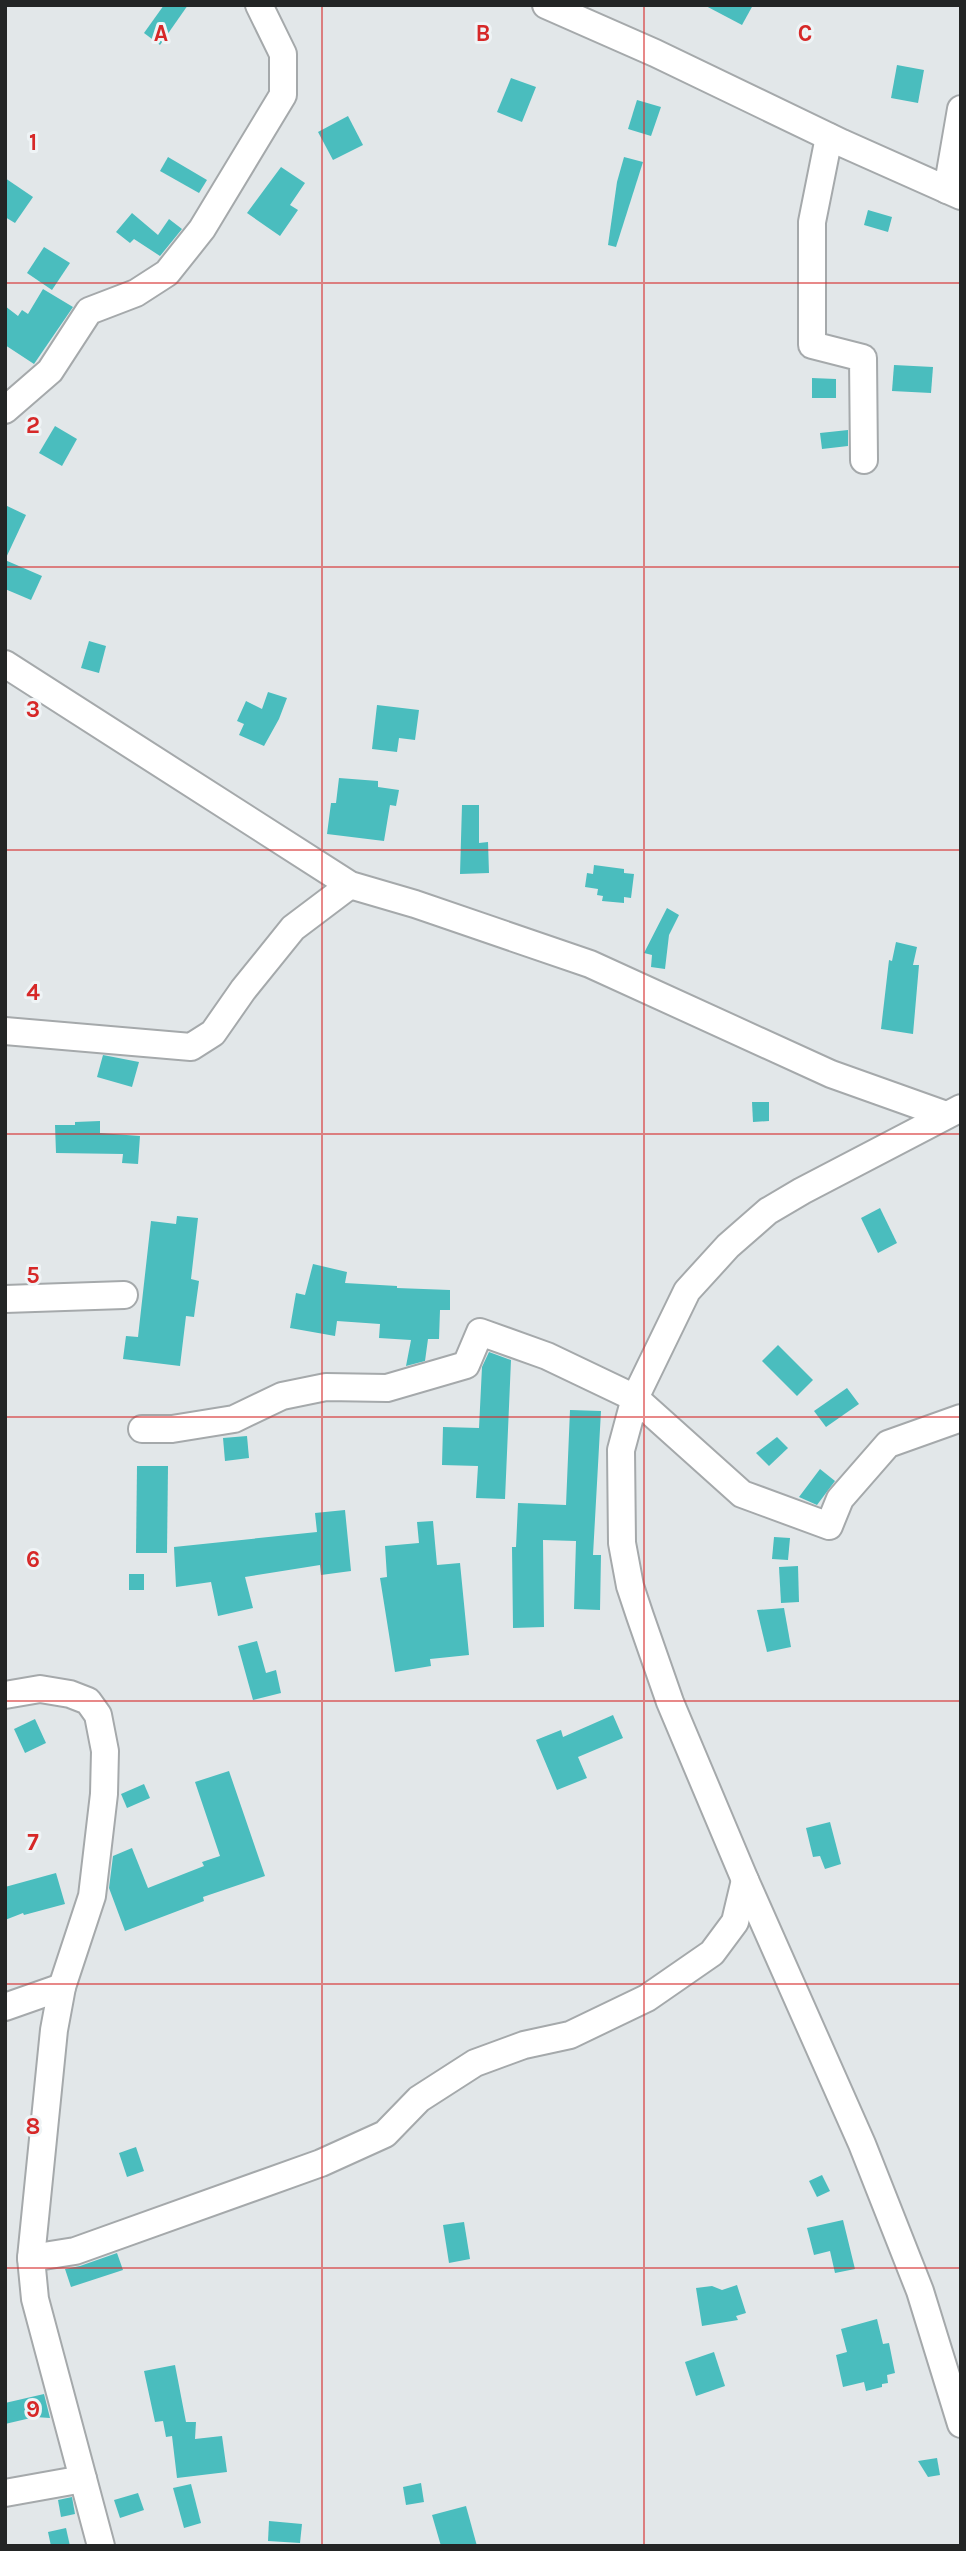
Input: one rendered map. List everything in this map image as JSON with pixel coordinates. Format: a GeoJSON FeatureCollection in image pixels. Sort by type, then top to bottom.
{"type":"FeatureCollection","features":[{"type":"Feature","properties":{"kind":"street"},"geometry":{"type":"LineString","coordinates":[[5,410],[50,371],[89,312],[136,293],[167,273],[202,229],[283,95],[283,54],[259,5]]}},
{"type":"Feature","properties":{"kind":"street"},"geometry":{"type":"LineString","coordinates":[[546,5],[954,193],[961,109]]}},
{"type":"Feature","properties":{"kind":"street"},"geometry":{"type":"LineString","coordinates":[[829,137],[812,222],[812,345],[863,358],[863,460]]}},
{"type":"Feature","properties":{"kind":"street"},"geometry":{"type":"LineString","coordinates":[[5,664],[350,885],[415,904],[590,964],[831,1074],[953,1111]]}},
{"type":"Feature","properties":{"kind":"street"},"geometry":{"type":"LineString","coordinates":[[5,1031],[191,1047],[213,1032],[293,928],[350,885]]}},
{"type":"Feature","properties":{"kind":"street"},"geometry":{"type":"LineString","coordinates":[[953,1111],[768,1211],[727,1246],[687,1291],[635,1398],[621,1450],[622,1543],[629,1586],[670,1702],[745,1880],[862,2144],[920,2291],[961,2424]]}},
{"type":"Feature","properties":{"kind":"street"},"geometry":{"type":"LineString","coordinates":[[5,1299],[124,1296]]}},
{"type":"Feature","properties":{"kind":"street"},"geometry":{"type":"LineString","coordinates":[[142,1429],[172,1429],[234,1419],[282,1396],[326,1387],[387,1388],[466,1365],[480,1332],[547,1356],[635,1398],[742,1494],[830,1526],[840,1499],[888,1444],[961,1418]]}},
{"type":"Feature","properties":{"kind":"street"},"geometry":{"type":"LineString","coordinates":[[5,1695],[40,1689],[70,1694],[88,1702],[98,1714],[105,1751],[104,1794],[92,1896],[62,1987],[54,2030],[31,2258],[35,2299],[101,2546]]}},
{"type":"Feature","properties":{"kind":"street"},"geometry":{"type":"LineString","coordinates":[[31,2258],[75,2250],[321,2163],[384,2134],[419,2099],[475,2063],[524,2045],[570,2035],[646,1998],[712,1953],[734,1922],[745,1880]]}},
{"type":"Feature","properties":{"kind":"street"},"geometry":{"type":"LineString","coordinates":[[5,2007],[62,1987]]}},
{"type":"Feature","properties":{"kind":"street"},"geometry":{"type":"LineString","coordinates":[[5,2493],[83,2479]]}},
{"type":"Feature","properties":{"kind":"building"},"geometry":{"type":"Polygon","coordinates":[[[164,5],[188,5],[160,45],[144,33],[164,5]]]}},
{"type":"Feature","properties":{"kind":"building"},"geometry":{"type":"Polygon","coordinates":[[[704,5],[753,5],[742,25],[704,5]]]}},
{"type":"Feature","properties":{"kind":"building"},"geometry":{"type":"Polygon","coordinates":[[[897,65],[924,70],[918,103],[891,98],[897,65]]]}},
{"type":"Feature","properties":{"kind":"building"},"geometry":{"type":"Polygon","coordinates":[[[511,78],[536,87],[522,122],[497,112],[511,78]]]}},
{"type":"Feature","properties":{"kind":"building"},"geometry":{"type":"Polygon","coordinates":[[[637,100],[661,107],[651,136],[628,129],[637,100]]]}},
{"type":"Feature","properties":{"kind":"building"},"geometry":{"type":"Polygon","coordinates":[[[348,116],[363,145],[333,160],[318,132],[348,116]]]}},
{"type":"Feature","properties":{"kind":"building"},"geometry":{"type":"Polygon","coordinates":[[[168,157],[207,180],[199,193],[160,171],[168,157]]]}},
{"type":"Feature","properties":{"kind":"building"},"geometry":{"type":"Polygon","coordinates":[[[624,157],[643,162],[616,247],[608,245],[617,182],[624,157]]]}},
{"type":"Feature","properties":{"kind":"building"},"geometry":{"type":"Polygon","coordinates":[[[281,167],[305,183],[290,205],[298,210],[280,236],[247,213],[281,167]]]}},
{"type":"Feature","properties":{"kind":"building"},"geometry":{"type":"Polygon","coordinates":[[[5,178],[33,197],[15,223],[5,217],[5,178]]]}},
{"type":"Feature","properties":{"kind":"building"},"geometry":{"type":"Polygon","coordinates":[[[868,210],[892,217],[888,232],[864,225],[868,210]]]}},
{"type":"Feature","properties":{"kind":"building"},"geometry":{"type":"Polygon","coordinates":[[[132,213],[158,235],[169,219],[182,229],[160,256],[134,239],[130,243],[116,232],[132,213]]]}},
{"type":"Feature","properties":{"kind":"building"},"geometry":{"type":"Polygon","coordinates":[[[44,247],[70,263],[52,290],[27,273],[44,247]]]}},
{"type":"Feature","properties":{"kind":"building"},"geometry":{"type":"Polygon","coordinates":[[[43,289],[73,307],[34,364],[5,345],[5,306],[18,316],[22,310],[28,314],[43,289]]]}},
{"type":"Feature","properties":{"kind":"building"},"geometry":{"type":"Polygon","coordinates":[[[894,365],[933,367],[931,393],[892,391],[894,365]]]}},
{"type":"Feature","properties":{"kind":"building"},"geometry":{"type":"Polygon","coordinates":[[[812,378],[836,379],[836,398],[812,398],[812,378]]]}},
{"type":"Feature","properties":{"kind":"building"},"geometry":{"type":"Polygon","coordinates":[[[55,426],[77,439],[62,466],[39,453],[55,426]]]}},
{"type":"Feature","properties":{"kind":"building"},"geometry":{"type":"Polygon","coordinates":[[[848,430],[848,446],[822,449],[820,433],[848,430]]]}},
{"type":"Feature","properties":{"kind":"building"},"geometry":{"type":"Polygon","coordinates":[[[5,505],[26,515],[5,560],[5,505]]]}},
{"type":"Feature","properties":{"kind":"building"},"geometry":{"type":"Polygon","coordinates":[[[5,560],[42,576],[31,600],[5,589],[5,560]]]}},
{"type":"Feature","properties":{"kind":"building"},"geometry":{"type":"Polygon","coordinates":[[[89,641],[106,646],[99,673],[81,668],[89,641]]]}},
{"type":"Feature","properties":{"kind":"building"},"geometry":{"type":"Polygon","coordinates":[[[268,692],[287,698],[264,746],[239,735],[244,724],[237,721],[246,701],[262,709],[268,692]]]}},
{"type":"Feature","properties":{"kind":"building"},"geometry":{"type":"Polygon","coordinates":[[[377,705],[419,710],[415,740],[399,738],[397,752],[372,749],[377,705]]]}},
{"type":"Feature","properties":{"kind":"building"},"geometry":{"type":"Polygon","coordinates":[[[339,778],[378,781],[378,787],[399,790],[396,806],[390,805],[384,841],[327,834],[331,803],[336,803],[339,778]]]}},
{"type":"Feature","properties":{"kind":"building"},"geometry":{"type":"Polygon","coordinates":[[[462,805],[479,805],[479,843],[488,842],[489,873],[460,874],[462,805]]]}},
{"type":"Feature","properties":{"kind":"building"},"geometry":{"type":"Polygon","coordinates":[[[594,865],[624,869],[624,873],[634,874],[631,898],[624,897],[624,903],[602,901],[603,896],[597,895],[598,889],[585,887],[587,873],[593,874],[594,865]]]}},
{"type":"Feature","properties":{"kind":"building"},"geometry":{"type":"Polygon","coordinates":[[[667,908],[679,915],[669,935],[665,969],[651,967],[652,955],[644,953],[667,908]]]}},
{"type":"Feature","properties":{"kind":"building"},"geometry":{"type":"Polygon","coordinates":[[[896,942],[917,947],[913,965],[919,965],[913,1034],[881,1029],[889,960],[892,961],[896,942]]]}},
{"type":"Feature","properties":{"kind":"building"},"geometry":{"type":"Polygon","coordinates":[[[103,1055],[139,1062],[132,1087],[97,1077],[103,1055]]]}},
{"type":"Feature","properties":{"kind":"building"},"geometry":{"type":"Polygon","coordinates":[[[752,1102],[769,1102],[769,1121],[753,1122],[752,1102]]]}},
{"type":"Feature","properties":{"kind":"building"},"geometry":{"type":"Polygon","coordinates":[[[100,1121],[100,1133],[140,1136],[138,1164],[122,1163],[123,1154],[56,1153],[55,1125],[100,1121]]]}},
{"type":"Feature","properties":{"kind":"building"},"geometry":{"type":"Polygon","coordinates":[[[880,1208],[897,1243],[878,1253],[861,1218],[880,1208]]]}},
{"type":"Feature","properties":{"kind":"building"},"geometry":{"type":"Polygon","coordinates":[[[177,1216],[198,1218],[191,1279],[199,1281],[194,1317],[186,1316],[180,1366],[123,1359],[126,1336],[138,1337],[151,1221],[176,1224],[177,1216]]]}},
{"type":"Feature","properties":{"kind":"building"},"geometry":{"type":"Polygon","coordinates":[[[313,1264],[347,1272],[345,1283],[450,1290],[450,1310],[440,1310],[439,1339],[428,1339],[425,1361],[406,1366],[411,1340],[379,1338],[380,1324],[337,1321],[335,1336],[290,1328],[296,1293],[305,1295],[313,1264]]]}},
{"type":"Feature","properties":{"kind":"building"},"geometry":{"type":"Polygon","coordinates":[[[778,1345],[813,1380],[797,1396],[762,1361],[778,1345]]]}},
{"type":"Feature","properties":{"kind":"building"},"geometry":{"type":"Polygon","coordinates":[[[489,1352],[511,1360],[505,1499],[476,1498],[478,1466],[442,1465],[443,1427],[479,1428],[482,1367],[489,1352]]]}},
{"type":"Feature","properties":{"kind":"building"},"geometry":{"type":"Polygon","coordinates":[[[847,1388],[859,1404],[826,1427],[814,1411],[847,1388]]]}},
{"type":"Feature","properties":{"kind":"building"},"geometry":{"type":"Polygon","coordinates":[[[570,1410],[601,1411],[593,1555],[601,1555],[600,1610],[574,1609],[576,1541],[543,1540],[544,1627],[513,1628],[512,1547],[516,1547],[518,1503],[566,1505],[570,1410]]]}},
{"type":"Feature","properties":{"kind":"building"},"geometry":{"type":"Polygon","coordinates":[[[247,1436],[249,1458],[225,1461],[223,1438],[247,1436]]]}},
{"type":"Feature","properties":{"kind":"building"},"geometry":{"type":"Polygon","coordinates":[[[777,1437],[788,1448],[769,1466],[756,1453],[777,1437]]]}},
{"type":"Feature","properties":{"kind":"building"},"geometry":{"type":"Polygon","coordinates":[[[137,1466],[168,1466],[167,1553],[136,1553],[137,1466]]]}},
{"type":"Feature","properties":{"kind":"building"},"geometry":{"type":"Polygon","coordinates":[[[820,1469],[835,1481],[817,1505],[799,1497],[820,1469]]]}},
{"type":"Feature","properties":{"kind":"building"},"geometry":{"type":"Polygon","coordinates":[[[345,1510],[351,1571],[321,1575],[320,1565],[245,1577],[253,1608],[218,1616],[211,1582],[176,1587],[174,1547],[317,1532],[315,1513],[345,1510]]]}},
{"type":"Feature","properties":{"kind":"building"},"geometry":{"type":"Polygon","coordinates":[[[433,1521],[437,1565],[460,1563],[469,1655],[430,1659],[431,1666],[395,1672],[380,1578],[387,1577],[385,1546],[419,1543],[417,1522],[433,1521]]]}},
{"type":"Feature","properties":{"kind":"building"},"geometry":{"type":"Polygon","coordinates":[[[774,1537],[790,1538],[788,1560],[772,1559],[774,1537]]]}},
{"type":"Feature","properties":{"kind":"building"},"geometry":{"type":"Polygon","coordinates":[[[798,1566],[799,1602],[781,1603],[779,1567],[798,1566]]]}},
{"type":"Feature","properties":{"kind":"building"},"geometry":{"type":"Polygon","coordinates":[[[129,1574],[144,1574],[144,1590],[129,1590],[129,1574]]]}},
{"type":"Feature","properties":{"kind":"building"},"geometry":{"type":"Polygon","coordinates":[[[784,1608],[791,1647],[767,1652],[757,1610],[784,1608]]]}},
{"type":"Feature","properties":{"kind":"building"},"geometry":{"type":"Polygon","coordinates":[[[257,1641],[266,1673],[276,1670],[281,1693],[253,1700],[238,1646],[257,1641]]]}},
{"type":"Feature","properties":{"kind":"building"},"geometry":{"type":"Polygon","coordinates":[[[613,1715],[623,1738],[578,1757],[587,1778],[557,1790],[536,1740],[561,1730],[563,1737],[613,1715]]]}},
{"type":"Feature","properties":{"kind":"building"},"geometry":{"type":"Polygon","coordinates":[[[35,1719],[46,1743],[25,1753],[14,1729],[35,1719]]]}},
{"type":"Feature","properties":{"kind":"building"},"geometry":{"type":"Polygon","coordinates":[[[229,1771],[265,1876],[203,1897],[204,1901],[125,1931],[109,1888],[113,1856],[132,1848],[148,1888],[204,1866],[202,1862],[220,1856],[195,1782],[229,1771]]]}},
{"type":"Feature","properties":{"kind":"building"},"geometry":{"type":"Polygon","coordinates":[[[144,1784],[150,1798],[127,1808],[121,1794],[144,1784]]]}},
{"type":"Feature","properties":{"kind":"building"},"geometry":{"type":"Polygon","coordinates":[[[830,1822],[841,1864],[825,1869],[820,1856],[813,1857],[806,1828],[830,1822]]]}},
{"type":"Feature","properties":{"kind":"building"},"geometry":{"type":"Polygon","coordinates":[[[56,1873],[65,1904],[24,1915],[23,1913],[5,1920],[5,1887],[56,1873]]]}},
{"type":"Feature","properties":{"kind":"building"},"geometry":{"type":"Polygon","coordinates":[[[136,2147],[144,2171],[127,2177],[119,2153],[136,2147]]]}},
{"type":"Feature","properties":{"kind":"building"},"geometry":{"type":"Polygon","coordinates":[[[822,2175],[830,2191],[817,2197],[809,2181],[822,2175]]]}},
{"type":"Feature","properties":{"kind":"building"},"geometry":{"type":"Polygon","coordinates":[[[843,2220],[855,2269],[835,2273],[830,2251],[814,2255],[807,2228],[843,2220]]]}},
{"type":"Feature","properties":{"kind":"building"},"geometry":{"type":"Polygon","coordinates":[[[464,2222],[470,2259],[449,2263],[443,2225],[464,2222]]]}},
{"type":"Feature","properties":{"kind":"building"},"geometry":{"type":"Polygon","coordinates":[[[117,2253],[123,2270],[71,2287],[65,2269],[117,2253]]]}},
{"type":"Feature","properties":{"kind":"building"},"geometry":{"type":"Polygon","coordinates":[[[737,2285],[746,2313],[736,2316],[738,2320],[702,2326],[696,2288],[712,2286],[722,2290],[737,2285]]]}},
{"type":"Feature","properties":{"kind":"building"},"geometry":{"type":"Polygon","coordinates":[[[877,2319],[883,2344],[889,2343],[895,2373],[887,2375],[888,2383],[882,2384],[882,2387],[866,2391],[864,2382],[843,2387],[836,2355],[847,2352],[841,2329],[877,2319]]]}},
{"type":"Feature","properties":{"kind":"building"},"geometry":{"type":"Polygon","coordinates":[[[714,2352],[725,2386],[696,2396],[685,2362],[714,2352]]]}},
{"type":"Feature","properties":{"kind":"building"},"geometry":{"type":"Polygon","coordinates":[[[175,2365],[186,2422],[196,2422],[195,2439],[222,2436],[227,2472],[177,2478],[172,2436],[166,2437],[163,2421],[155,2422],[144,2371],[175,2365]]]}},
{"type":"Feature","properties":{"kind":"building"},"geometry":{"type":"Polygon","coordinates":[[[44,2394],[50,2418],[35,2417],[5,2424],[5,2403],[44,2394]]]}},
{"type":"Feature","properties":{"kind":"building"},"geometry":{"type":"Polygon","coordinates":[[[937,2458],[940,2475],[928,2477],[918,2461],[937,2458]]]}},
{"type":"Feature","properties":{"kind":"building"},"geometry":{"type":"Polygon","coordinates":[[[421,2483],[424,2502],[406,2505],[403,2487],[421,2483]]]}},
{"type":"Feature","properties":{"kind":"building"},"geometry":{"type":"Polygon","coordinates":[[[191,2484],[201,2523],[184,2528],[173,2488],[191,2484]]]}},
{"type":"Feature","properties":{"kind":"building"},"geometry":{"type":"Polygon","coordinates":[[[138,2493],[144,2510],[120,2518],[114,2500],[138,2493]]]}},
{"type":"Feature","properties":{"kind":"building"},"geometry":{"type":"Polygon","coordinates":[[[72,2497],[75,2514],[61,2517],[58,2500],[72,2497]]]}},
{"type":"Feature","properties":{"kind":"building"},"geometry":{"type":"Polygon","coordinates":[[[466,2506],[477,2546],[441,2546],[432,2515],[466,2506]]]}},
{"type":"Feature","properties":{"kind":"building"},"geometry":{"type":"Polygon","coordinates":[[[269,2521],[302,2524],[300,2543],[268,2541],[269,2521]]]}},
{"type":"Feature","properties":{"kind":"building"},"geometry":{"type":"Polygon","coordinates":[[[66,2528],[70,2546],[51,2546],[48,2532],[66,2528]]]}}]}
